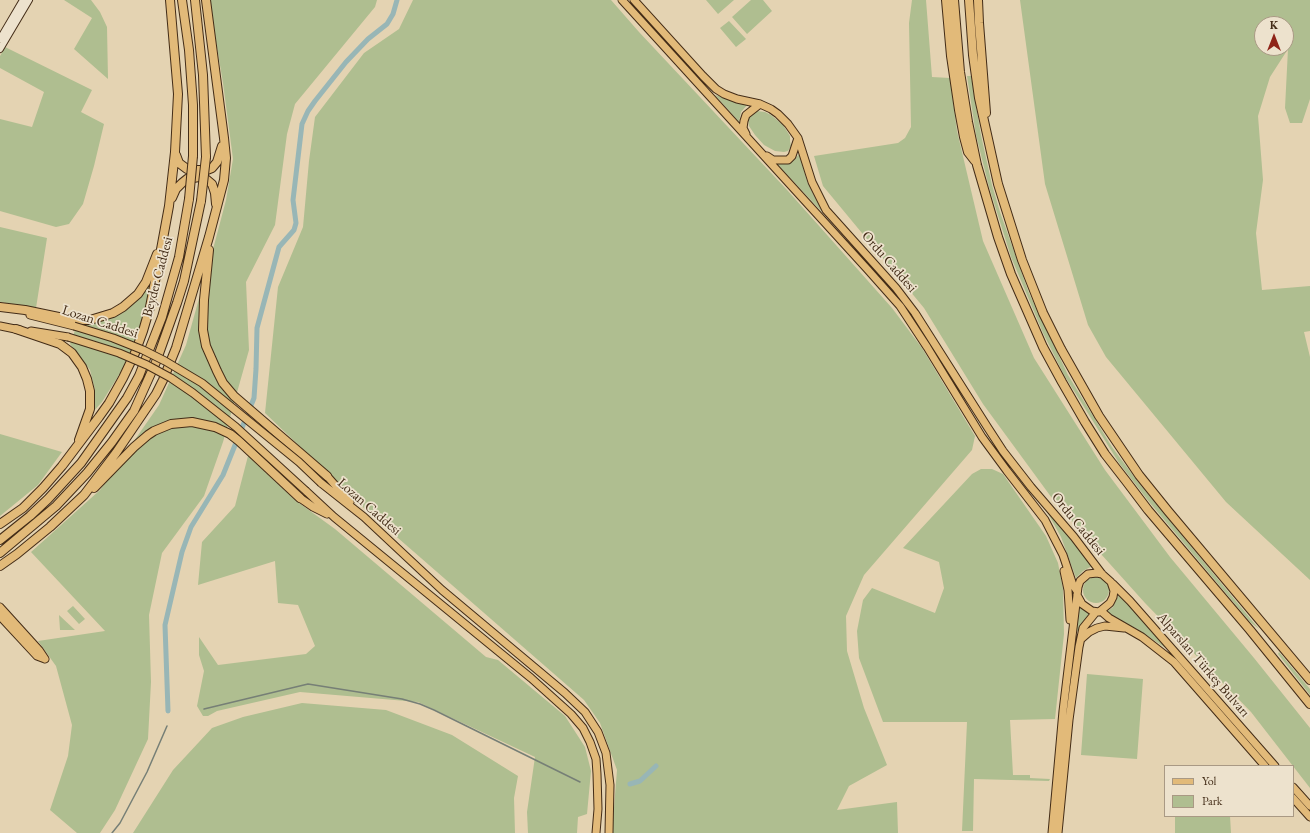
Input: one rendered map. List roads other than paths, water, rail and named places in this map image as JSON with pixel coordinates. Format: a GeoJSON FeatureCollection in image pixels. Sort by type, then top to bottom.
{"type":"FeatureCollection","features":[{"type":"Feature","properties":{"kind":"highway"},"geometry":{"type":"LineString","coordinates":[[0,524],[23,508],[43,488],[78,446],[109,403],[135,353],[150,307],[169,206],[175,152],[178,94],[170,0]]}},
{"type":"Feature","properties":{"kind":"highway","name":"Beyder Caddesi"},"geometry":{"type":"LineString","coordinates":[[0,540],[48,499],[80,464],[127,398],[145,360],[162,317],[179,257],[189,199],[193,156],[193,105],[189,50],[182,0]]}},
{"type":"Feature","properties":{"kind":"highway","name":"Beyder Caddesi"},"geometry":{"type":"LineString","coordinates":[[0,553],[56,506],[87,473],[112,442],[134,411],[156,362],[168,330],[184,281],[201,201],[206,157],[203,75],[195,0]]}},
{"type":"Feature","properties":{"kind":"highway"},"geometry":{"type":"LineString","coordinates":[[0,566],[50,527],[84,495],[116,453],[156,394],[176,348],[210,237],[224,180],[226,158],[206,0]]}},
{"type":"Feature","properties":{"kind":"highway"},"geometry":{"type":"LineString","coordinates":[[946,0],[951,56],[964,137],[968,152],[977,165]]}},
{"type":"Feature","properties":{"kind":"highway"},"geometry":{"type":"LineString","coordinates":[[954,0],[960,72],[977,165],[998,237],[1016,287],[1043,347],[1085,422],[1105,454],[1148,510],[1250,630],[1310,704]]}},
{"type":"Feature","properties":{"kind":"highway"},"geometry":{"type":"LineString","coordinates":[[969,0],[977,84],[985,128],[1004,205],[1022,260],[1054,335],[1085,393],[1139,475],[1310,680]]}},
{"type":"Feature","properties":{"kind":"highway"},"geometry":{"type":"LineString","coordinates":[[978,0],[978,23],[986,98],[985,128]]}},
{"type":"Feature","properties":{"kind":"highway"},"geometry":{"type":"LineString","coordinates":[[175,152],[179,163],[187,169],[207,170],[212,168],[219,160],[224,138]]}},
{"type":"Feature","properties":{"kind":"highway"},"geometry":{"type":"LineString","coordinates":[[169,206],[176,189],[182,183],[188,179],[199,177],[210,181],[214,188],[216,211]]}},
{"type":"Feature","properties":{"kind":"highway"},"geometry":{"type":"LineString","coordinates":[[210,237],[203,315],[204,337],[212,361],[223,383],[234,396],[327,476]]}},
{"type":"Feature","properties":{"kind":"highway"},"geometry":{"type":"LineString","coordinates":[[0,307],[25,310],[73,320],[90,320],[113,313],[123,307],[138,294],[146,282],[162,244]]}},
{"type":"Feature","properties":{"kind":"highway"},"geometry":{"type":"LineString","coordinates":[[16,329],[60,344],[72,353],[82,367],[87,379],[90,409],[78,446]]}},
{"type":"Feature","properties":{"kind":"highway"},"geometry":{"type":"LineString","coordinates":[[84,495],[94,489],[139,443],[154,431],[171,424],[184,422],[200,423],[215,427],[234,438],[300,498]]}},
{"type":"Feature","properties":{"kind":"main road"},"geometry":{"type":"LineString","coordinates":[[0,39],[23,0]]}},
{"type":"Feature","properties":{"kind":"main road"},"geometry":{"type":"LineString","coordinates":[[0,49],[29,0]]}},
{"type":"Feature","properties":{"kind":"main road","name":"Ordu Caddesi"},"geometry":{"type":"LineString","coordinates":[[622,0],[883,287],[908,317],[982,437],[1041,513],[1052,530],[1073,585],[1082,604],[1099,612]]}},
{"type":"Feature","properties":{"kind":"main road","name":"Ordu Caddesi"},"geometry":{"type":"LineString","coordinates":[[634,0],[713,86],[724,94],[760,104],[778,114],[788,124],[798,138],[812,182],[826,210],[908,303],[930,335],[1003,451],[1106,578]]}},
{"type":"Feature","properties":{"kind":"main road"},"geometry":{"type":"LineString","coordinates":[[747,138],[744,128],[746,115],[760,104]]}},
{"type":"Feature","properties":{"kind":"main road"},"geometry":{"type":"LineString","coordinates":[[762,153],[773,160],[788,160],[792,156],[798,138]]}},
{"type":"Feature","properties":{"kind":"main road","name":"Lozan Caddesi"},"geometry":{"type":"LineString","coordinates":[[0,307],[74,326],[113,338],[165,361],[195,379],[240,413],[299,462],[321,483],[364,517],[442,590],[574,701],[585,712],[598,732],[606,752],[610,785],[609,833]]}},
{"type":"Feature","properties":{"kind":"main road","name":"Lozan Caddesi"},"geometry":{"type":"LineString","coordinates":[[0,326],[68,337],[119,353],[147,365],[171,378],[193,393],[236,427],[334,517],[526,673],[566,709],[583,728],[590,742],[596,759],[597,774],[598,809],[596,833]]}},
{"type":"Feature","properties":{"kind":"main road"},"geometry":{"type":"LineString","coordinates":[[327,476],[364,517]]}},
{"type":"Feature","properties":{"kind":"main road"},"geometry":{"type":"LineString","coordinates":[[300,498],[313,507],[334,517]]}},
{"type":"Feature","properties":{"kind":"main road"},"geometry":{"type":"LineString","coordinates":[[1059,545],[1068,590],[1072,646]]}},
{"type":"Feature","properties":{"kind":"main road","name":"Ordu Caddesi"},"geometry":{"type":"LineString","coordinates":[[1052,833],[1063,711],[1072,646],[1077,593],[1080,581],[1084,577],[1092,573],[1106,578]]}},
{"type":"Feature","properties":{"kind":"main road"},"geometry":{"type":"LineString","coordinates":[[1058,833],[1069,720],[1080,640],[1083,628],[1110,603],[1113,597],[1114,591],[1106,578]]}},
{"type":"Feature","properties":{"kind":"main road","name":"Alparslan Türkeş Bulvarı"},"geometry":{"type":"LineString","coordinates":[[1106,578],[1130,601],[1274,765]]}},
{"type":"Feature","properties":{"kind":"main road"},"geometry":{"type":"LineString","coordinates":[[0,607],[39,650],[45,659],[37,656],[0,616]]}},
{"type":"Feature","properties":{"kind":"main road","name":"Alparslan Türkeş Bulvarı"},"geometry":{"type":"LineString","coordinates":[[1099,612],[1128,628],[1154,645],[1174,662],[1264,765]]}},
{"type":"Feature","properties":{"kind":"main road"},"geometry":{"type":"LineString","coordinates":[[1080,640],[1089,632],[1104,626],[1128,628]]}},
{"type":"Feature","properties":{"kind":"main road"},"geometry":{"type":"LineString","coordinates":[[1294,788],[1310,806]]}},
{"type":"Feature","properties":{"kind":"main road"},"geometry":{"type":"LineString","coordinates":[[1294,799],[1310,817]]}},
{"type":"Feature","properties":{"kind":"waterway"},"geometry":{"type":"LineString","coordinates":[[168,711],[165,625],[182,552],[191,527],[223,475],[254,398],[257,328],[279,247],[294,230],[296,223],[293,200],[302,124],[315,101],[346,62],[368,39],[387,24],[393,14],[397,0]]}},
{"type":"Feature","properties":{"kind":"waterway"},"geometry":{"type":"LineString","coordinates":[[204,709],[308,684],[402,699],[434,710],[580,782]]}},
{"type":"Feature","properties":{"kind":"waterway"},"geometry":{"type":"LineString","coordinates":[[112,833],[120,823],[147,772],[167,726]]}},
{"type":"Feature","properties":{"kind":"waterway"},"geometry":{"type":"LineString","coordinates":[[630,784],[640,781],[656,766]]}}]}
